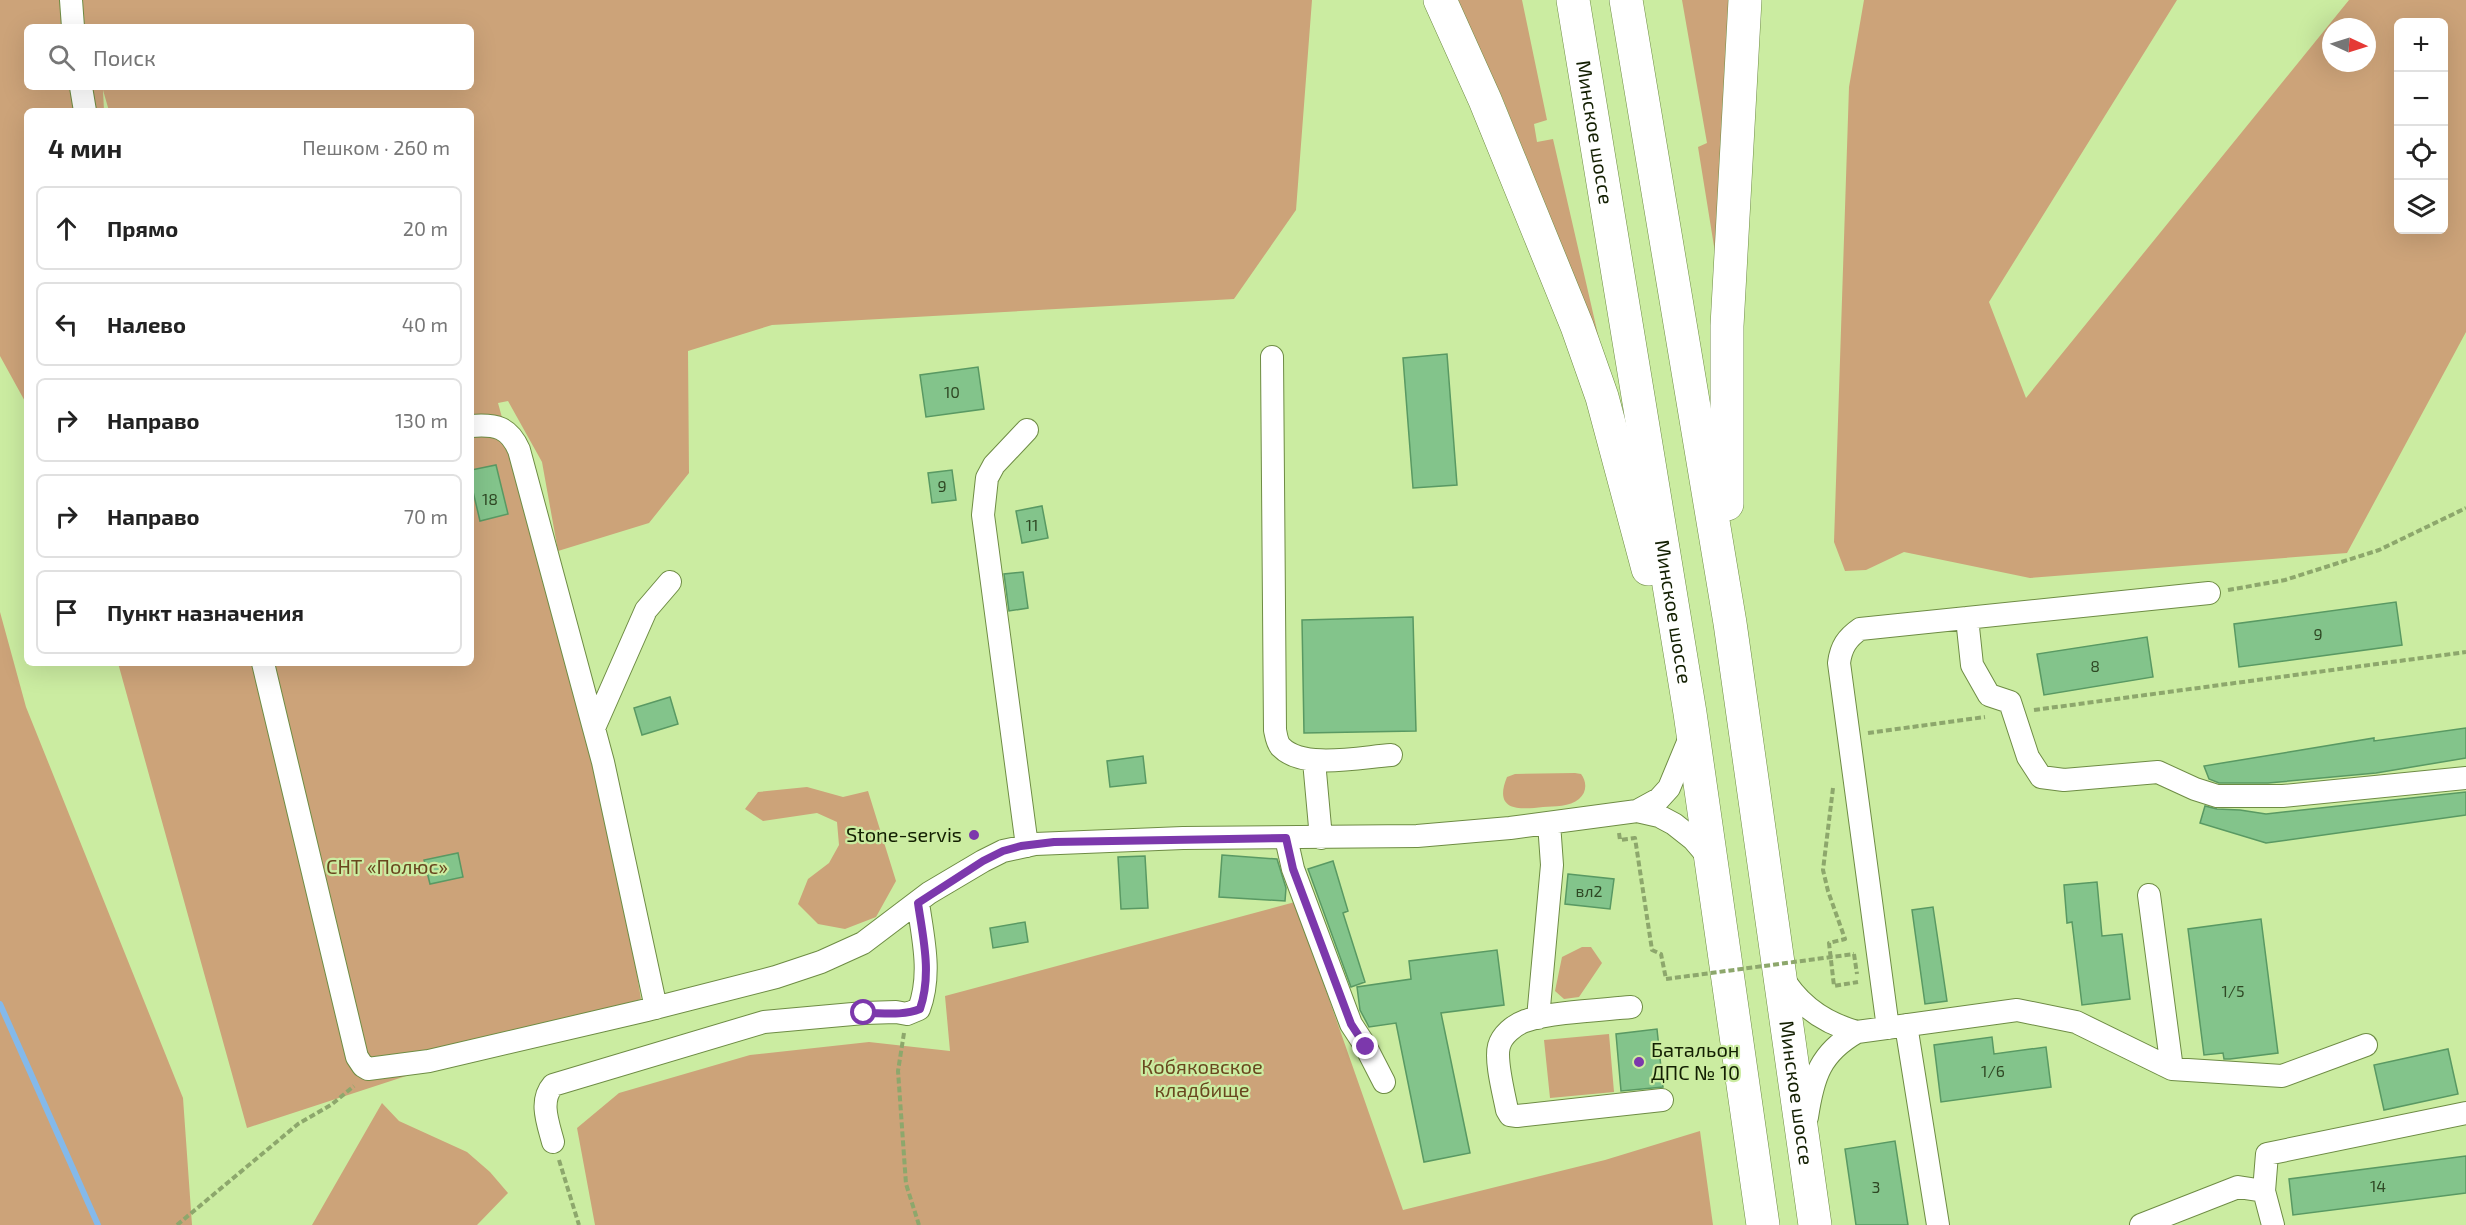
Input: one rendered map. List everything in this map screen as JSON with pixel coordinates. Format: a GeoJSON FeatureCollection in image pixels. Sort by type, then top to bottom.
{"type":"FeatureCollection","features":[{"type":"Feature","properties":{"kind":"highway"},"geometry":{"type":"LineString","coordinates":[[1440,0],[1485,100],[1554,265],[1602,397],[1630,508],[1691,722]]}},
{"type":"Feature","properties":{"kind":"highway","name":"Минское шоссе"},"geometry":{"type":"LineString","coordinates":[[1573,0],[1691,722],[1763,1225]]}},
{"type":"Feature","properties":{"kind":"highway","name":"Минское шоссе"},"geometry":{"type":"LineString","coordinates":[[1626,0],[1730,623],[1815,1225]]}},
{"type":"Feature","properties":{"kind":"highway"},"geometry":{"type":"LineString","coordinates":[[1730,623],[1726,477],[1727,326],[1745,0]]}},
{"type":"Feature","properties":{"kind":"street"},"geometry":{"type":"LineString","coordinates":[[71,0],[73,24]]}},
{"type":"Feature","properties":{"kind":"street"},"geometry":{"type":"LineString","coordinates":[[82,90],[84,108]]}},
{"type":"Feature","properties":{"kind":"street"},"geometry":{"type":"LineString","coordinates":[[1272,357],[1275,730],[1279,746],[1292,756],[1314,761],[1391,755]]}},
{"type":"Feature","properties":{"kind":"street"},"geometry":{"type":"LineString","coordinates":[[474,426],[499,428],[512,435],[519,450],[594,728],[656,1008]]}},
{"type":"Feature","properties":{"kind":"street"},"geometry":{"type":"LineString","coordinates":[[1027,430],[994,465],[987,478],[983,515],[1027,846]]}},
{"type":"Feature","properties":{"kind":"street"},"geometry":{"type":"LineString","coordinates":[[594,728],[646,610],[670,582]]}},
{"type":"Feature","properties":{"kind":"street"},"geometry":{"type":"LineString","coordinates":[[1938,1225],[1897,1026],[1840,673],[1840,651],[1849,637],[1860,629],[2209,592]]}},
{"type":"Feature","properties":{"kind":"street"},"geometry":{"type":"LineString","coordinates":[[1967,618],[1972,665],[1989,695],[2010,702],[2028,757],[2041,777],[2064,780],[2158,772],[2195,789],[2217,796],[2283,796],[2466,778]]}},
{"type":"Feature","properties":{"kind":"street"},"geometry":{"type":"LineString","coordinates":[[263,666],[357,1057],[368,1069],[429,1061],[656,1008],[776,977],[821,962],[862,943],[983,861],[1003,851],[1027,846],[1054,842],[1417,836],[1549,823],[1637,811],[1659,816],[1674,824],[1693,839],[1711,860]]}},
{"type":"Feature","properties":{"kind":"street"},"geometry":{"type":"LineString","coordinates":[[1637,811],[1659,799],[1669,788],[1691,722]]}},
{"type":"Feature","properties":{"kind":"street"},"geometry":{"type":"LineString","coordinates":[[1314,761],[1321,838]]}},
{"type":"Feature","properties":{"kind":"street"},"geometry":{"type":"LineString","coordinates":[[1538,1018],[1552,865],[1549,823]]}},
{"type":"Feature","properties":{"kind":"street"},"geometry":{"type":"LineString","coordinates":[[1286,838],[1293,869],[1351,1024],[1384,1082]]}},
{"type":"Feature","properties":{"kind":"street"},"geometry":{"type":"LineString","coordinates":[[2149,895],[2172,1069]]}},
{"type":"Feature","properties":{"kind":"street"},"geometry":{"type":"LineString","coordinates":[[553,1142],[545,1106],[547,1093],[553,1085],[727,1031],[764,1022],[864,1013],[907,1014],[920,1009],[925,993],[927,969],[918,903]]}},
{"type":"Feature","properties":{"kind":"street"},"geometry":{"type":"LineString","coordinates":[[1780,972],[1795,995],[1816,1014],[1831,1024],[1857,1032]]}},
{"type":"Feature","properties":{"kind":"street"},"geometry":{"type":"LineString","coordinates":[[1631,1007],[1538,1018],[1518,1024],[1502,1038],[1498,1046],[1507,1110],[1516,1116],[1662,1100]]}},
{"type":"Feature","properties":{"kind":"street"},"geometry":{"type":"LineString","coordinates":[[1806,1166],[1807,1118],[1815,1076],[1836,1045],[1857,1032],[2017,1010],[2076,1022],[2172,1069],[2282,1076],[2366,1046]]}},
{"type":"Feature","properties":{"kind":"street"},"geometry":{"type":"LineString","coordinates":[[2273,1225],[2264,1191],[2267,1155],[2466,1113]]}},
{"type":"Feature","properties":{"kind":"street"},"geometry":{"type":"LineString","coordinates":[[2141,1225],[2238,1187],[2264,1191]]}},
{"type":"Feature","properties":{"kind":"path"},"geometry":{"type":"LineString","coordinates":[[2209,592],[2285,580],[2358,557],[2379,550],[2466,508]]}},
{"type":"Feature","properties":{"kind":"path"},"geometry":{"type":"LineString","coordinates":[[1858,734],[2466,652]]}},
{"type":"Feature","properties":{"kind":"path"},"geometry":{"type":"LineString","coordinates":[[1618,825],[1620,840],[1635,837],[1652,950],[1661,954],[1666,979],[1854,954],[1858,982],[1834,986],[1828,943],[1845,939],[1823,870],[1833,781]]}},
{"type":"Feature","properties":{"kind":"path"},"geometry":{"type":"LineString","coordinates":[[907,1014],[898,1071],[906,1184],[919,1225]]}},
{"type":"Feature","properties":{"kind":"path"},"geometry":{"type":"LineString","coordinates":[[177,1225],[298,1124],[331,1105],[360,1080],[368,1069]]}},
{"type":"Feature","properties":{"kind":"path"},"geometry":{"type":"LineString","coordinates":[[553,1142],[579,1225]]}},
{"type":"Feature","properties":{"kind":"green space","name":"СНТ «Полюс»"},"geometry":{"type":"Polygon","coordinates":[[[0,0],[1312,0],[1296,210],[1234,299],[772,325],[688,351],[689,473],[649,523],[558,551],[542,462],[508,401],[498,403],[584,715],[622,884],[641,999],[247,1128],[119,666],[474,666],[474,108],[108,108],[103,90],[104,108],[24,108],[24,400],[0,356],[0,0]]]}},
{"type":"Feature","properties":{"kind":"green space"},"geometry":{"type":"Polygon","coordinates":[[[1453,0],[1522,0],[1547,120],[1534,124],[1537,142],[1553,139],[1599,339],[1502,97],[1453,0]]]}},
{"type":"Feature","properties":{"kind":"green space"},"geometry":{"type":"Polygon","coordinates":[[[1682,0],[1733,0],[1718,271],[1698,147],[1707,143],[1682,0]]]}},
{"type":"Feature","properties":{"kind":"green space"},"geometry":{"type":"Polygon","coordinates":[[[1864,0],[2177,0],[1989,302],[2026,398],[2322,33],[2322,72],[2376,72],[2376,18],[2334,18],[2349,0],[2466,0],[2466,332],[2347,553],[2030,578],[1904,552],[1866,570],[1845,571],[1834,542],[1849,87],[1864,0]]]}},
{"type":"Feature","properties":{"kind":"green space"},"geometry":{"type":"Polygon","coordinates":[[[0,612],[26,707],[183,1098],[192,1225],[0,1225],[0,612]]]}},
{"type":"Feature","properties":{"kind":"green space"},"geometry":{"type":"Polygon","coordinates":[[[1515,774],[1581,774],[1585,787],[1582,796],[1575,802],[1557,806],[1517,808],[1506,802],[1503,796],[1507,777],[1515,774]]]}},
{"type":"Feature","properties":{"kind":"green space"},"geometry":{"type":"Polygon","coordinates":[[[807,787],[843,797],[868,791],[896,881],[876,917],[845,929],[818,924],[798,904],[808,879],[829,863],[839,845],[837,822],[817,813],[763,821],[745,809],[758,792],[807,787]]]}},
{"type":"Feature","properties":{"kind":"green space","name":"Кобяковское кладбище"},"geometry":{"type":"Polygon","coordinates":[[[1295,902],[1403,1210],[1605,1160],[1700,1131],[1713,1225],[595,1225],[577,1128],[619,1093],[750,1055],[869,1042],[950,1051],[945,996],[1295,902]]]}},
{"type":"Feature","properties":{"kind":"green space"},"geometry":{"type":"Polygon","coordinates":[[[1582,947],[1591,947],[1602,963],[1579,997],[1564,999],[1555,991],[1562,957],[1582,947]]]}},
{"type":"Feature","properties":{"kind":"green space"},"geometry":{"type":"Polygon","coordinates":[[[1609,1034],[1614,1092],[1550,1098],[1544,1040],[1609,1034]]]}},
{"type":"Feature","properties":{"kind":"green space"},"geometry":{"type":"Polygon","coordinates":[[[382,1103],[399,1121],[467,1152],[490,1172],[508,1193],[477,1225],[312,1225],[382,1103]]]}},
{"type":"Feature","properties":{"kind":"building"},"geometry":{"type":"Polygon","coordinates":[[[1447,354],[1457,485],[1413,488],[1403,358],[1447,354]]]}},
{"type":"Feature","properties":{"kind":"building"},"geometry":{"type":"Polygon","coordinates":[[[978,367],[984,409],[926,417],[920,375],[978,367]]]}},
{"type":"Feature","properties":{"kind":"building"},"geometry":{"type":"Polygon","coordinates":[[[496,465],[508,514],[480,521],[474,496],[474,469],[496,465]]]}},
{"type":"Feature","properties":{"kind":"building"},"geometry":{"type":"Polygon","coordinates":[[[952,470],[956,500],[932,503],[928,473],[952,470]]]}},
{"type":"Feature","properties":{"kind":"building"},"geometry":{"type":"Polygon","coordinates":[[[1042,506],[1048,538],[1022,543],[1016,511],[1042,506]]]}},
{"type":"Feature","properties":{"kind":"building"},"geometry":{"type":"Polygon","coordinates":[[[1023,572],[1028,608],[1009,611],[1004,574],[1023,572]]]}},
{"type":"Feature","properties":{"kind":"building"},"geometry":{"type":"Polygon","coordinates":[[[2396,602],[2402,645],[2239,667],[2234,624],[2396,602]]]}},
{"type":"Feature","properties":{"kind":"building"},"geometry":{"type":"Polygon","coordinates":[[[1413,617],[1416,731],[1304,733],[1302,620],[1413,617]]]}},
{"type":"Feature","properties":{"kind":"building"},"geometry":{"type":"Polygon","coordinates":[[[2147,637],[2153,677],[2044,695],[2037,654],[2147,637]]]}},
{"type":"Feature","properties":{"kind":"building"},"geometry":{"type":"Polygon","coordinates":[[[670,697],[678,724],[642,735],[634,708],[670,697]]]}},
{"type":"Feature","properties":{"kind":"building"},"geometry":{"type":"Polygon","coordinates":[[[2466,728],[2466,758],[2376,773],[2268,783],[2219,783],[2209,779],[2204,766],[2374,738],[2374,741],[2466,728]]]}},
{"type":"Feature","properties":{"kind":"building"},"geometry":{"type":"Polygon","coordinates":[[[1143,756],[1146,783],[1110,787],[1107,761],[1143,756]]]}},
{"type":"Feature","properties":{"kind":"building"},"geometry":{"type":"Polygon","coordinates":[[[2466,792],[2466,815],[2266,843],[2200,823],[2205,806],[2266,814],[2466,792]]]}},
{"type":"Feature","properties":{"kind":"building"},"geometry":{"type":"Polygon","coordinates":[[[458,853],[463,877],[430,884],[424,860],[458,853]]]}},
{"type":"Feature","properties":{"kind":"building"},"geometry":{"type":"Polygon","coordinates":[[[1222,855],[1277,859],[1286,888],[1285,901],[1219,897],[1222,855]]]}},
{"type":"Feature","properties":{"kind":"building"},"geometry":{"type":"Polygon","coordinates":[[[1145,856],[1148,908],[1121,909],[1118,857],[1145,856]]]}},
{"type":"Feature","properties":{"kind":"building"},"geometry":{"type":"Polygon","coordinates":[[[1333,861],[1348,911],[1343,913],[1365,982],[1351,987],[1308,869],[1333,861]]]}},
{"type":"Feature","properties":{"kind":"building"},"geometry":{"type":"Polygon","coordinates":[[[1568,874],[1614,879],[1610,909],[1565,904],[1568,874]]]}},
{"type":"Feature","properties":{"kind":"building"},"geometry":{"type":"Polygon","coordinates":[[[2097,882],[2102,936],[2122,934],[2130,999],[2082,1005],[2072,922],[2067,923],[2064,885],[2097,882]]]}},
{"type":"Feature","properties":{"kind":"building"},"geometry":{"type":"Polygon","coordinates":[[[1933,907],[1947,1001],[1925,1004],[1912,910],[1933,907]]]}},
{"type":"Feature","properties":{"kind":"building"},"geometry":{"type":"Polygon","coordinates":[[[2261,919],[2278,1053],[2230,1059],[2224,1059],[2223,1053],[2204,1055],[2188,929],[2261,919]]]}},
{"type":"Feature","properties":{"kind":"building"},"geometry":{"type":"Polygon","coordinates":[[[1025,922],[1028,942],[993,948],[990,928],[1025,922]]]}},
{"type":"Feature","properties":{"kind":"building"},"geometry":{"type":"Polygon","coordinates":[[[1497,950],[1504,1005],[1441,1013],[1470,1153],[1424,1162],[1396,1023],[1369,1027],[1360,1010],[1357,987],[1411,979],[1409,961],[1497,950]]]}},
{"type":"Feature","properties":{"kind":"building"},"geometry":{"type":"Polygon","coordinates":[[[1657,1029],[1663,1087],[1621,1091],[1616,1034],[1657,1029]]]}},
{"type":"Feature","properties":{"kind":"building"},"geometry":{"type":"Polygon","coordinates":[[[1992,1037],[1994,1054],[2046,1047],[2051,1087],[1941,1102],[1934,1045],[1992,1037]]]}},
{"type":"Feature","properties":{"kind":"building"},"geometry":{"type":"Polygon","coordinates":[[[2448,1049],[2458,1094],[2384,1110],[2374,1065],[2448,1049]]]}},
{"type":"Feature","properties":{"kind":"building"},"geometry":{"type":"Polygon","coordinates":[[[1895,1141],[1908,1225],[1856,1225],[1845,1149],[1895,1141]]]}},
{"type":"Feature","properties":{"kind":"building"},"geometry":{"type":"Polygon","coordinates":[[[2466,1156],[2466,1193],[2293,1215],[2289,1179],[2466,1156]]]}},
{"type":"Feature","properties":{"kind":"waterway"},"geometry":{"type":"LineString","coordinates":[[0,1004],[98,1225]]}},
{"type":"Feature","properties":{"kind":"place","name":"Stone-servis"},"geometry":{"type":"Point","coordinates":[974,835]}},
{"type":"Feature","properties":{"kind":"place","name":"Батальон ДПС № 10"},"geometry":{"type":"Point","coordinates":[1639,1062]}},
{"type":"Feature","properties":{"kind":"route"},"geometry":{"type":"LineString","coordinates":[[864,1013],[907,1014],[920,1009],[925,993],[927,969],[918,903],[929,894],[1003,851],[1054,842],[1286,838],[1293,869],[1351,1024],[1366,1047]]}}]}
